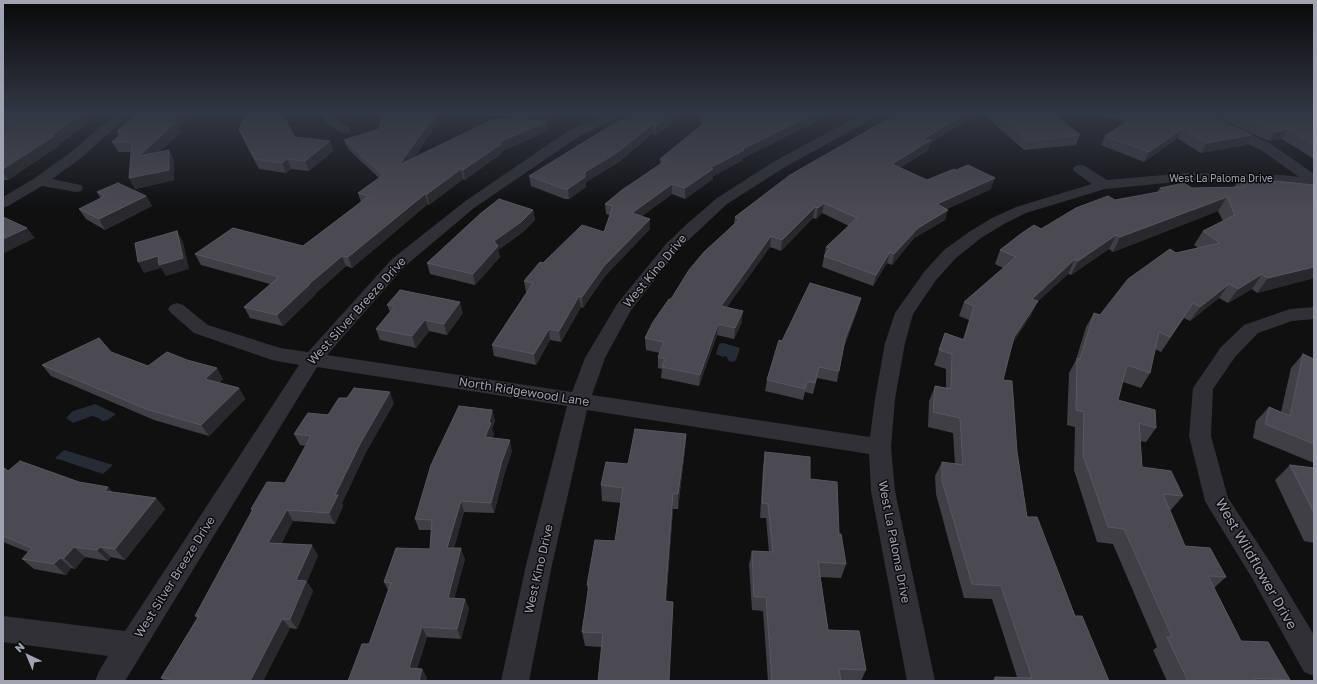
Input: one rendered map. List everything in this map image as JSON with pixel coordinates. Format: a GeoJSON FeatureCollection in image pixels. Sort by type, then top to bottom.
{"type":"FeatureCollection","features":[{"type":"Feature","properties":{"kind":"street"},"geometry":{"type":"LineString","coordinates":[[3,203],[40,182],[87,146]]}},
{"type":"Feature","properties":{"kind":"street","name":"West Silver Breeze Drive"},"geometry":{"type":"LineString","coordinates":[[109,681],[312,360],[398,262],[476,200],[555,146]]}},
{"type":"Feature","properties":{"kind":"street","name":"West Kino Drive"},"geometry":{"type":"LineString","coordinates":[[514,681],[539,565],[579,401],[595,358],[623,308],[672,247],[722,201],[774,167],[813,146]]}},
{"type":"Feature","properties":{"kind":"street"},"geometry":{"type":"LineString","coordinates":[[1262,146],[1314,182]]}},
{"type":"Feature","properties":{"kind":"street"},"geometry":{"type":"LineString","coordinates":[[1080,169],[1104,185]]}},
{"type":"Feature","properties":{"kind":"street","name":"West La Paloma Drive"},"geometry":{"type":"LineString","coordinates":[[922,681],[883,491],[880,447],[885,399],[895,343],[904,313],[930,276],[950,254],[975,235],[998,221],[1021,210],[1104,185],[1186,177],[1282,179],[1314,182]]}},
{"type":"Feature","properties":{"kind":"street"},"geometry":{"type":"LineString","coordinates":[[40,182],[76,188]]}},
{"type":"Feature","properties":{"kind":"street","name":"North Ridgewood Lane"},"geometry":{"type":"LineString","coordinates":[[177,309],[201,329],[279,355],[880,447]]}},
{"type":"Feature","properties":{"kind":"street","name":"West Wildflower Drive"},"geometry":{"type":"LineString","coordinates":[[1314,313],[1290,315],[1251,329],[1228,352],[1203,388],[1200,436],[1217,502],[1261,570],[1314,662]]}},
{"type":"Feature","properties":{"kind":"street"},"geometry":{"type":"LineString","coordinates":[[3,629],[132,646]]}},
{"type":"Feature","properties":{"kind":"shaded area"},"geometry":{"type":"Polygon","coordinates":[[[723,343],[740,348],[736,360],[733,362],[729,361],[726,356],[723,357],[716,354],[719,344],[723,343]]]}},
{"type":"Feature","properties":{"kind":"shaded area"},"geometry":{"type":"Polygon","coordinates":[[[95,404],[116,414],[108,420],[102,421],[99,418],[92,416],[73,423],[66,418],[73,411],[95,404]]]}},
{"type":"Feature","properties":{"kind":"shaded area"},"geometry":{"type":"Polygon","coordinates":[[[64,450],[113,465],[103,474],[55,458],[64,450]]]}},
{"type":"Feature","properties":{"kind":"building"},"geometry":{"type":"Polygon","coordinates":[[[3,146],[39,146],[3,169],[3,146]]]}},
{"type":"Feature","properties":{"kind":"building"},"geometry":{"type":"Polygon","coordinates":[[[132,146],[150,146],[139,156],[169,150],[169,170],[129,178],[132,146]]]}},
{"type":"Feature","properties":{"kind":"building"},"geometry":{"type":"Polygon","coordinates":[[[248,146],[324,146],[305,161],[287,159],[282,163],[255,159],[248,146]]]}},
{"type":"Feature","properties":{"kind":"building"},"geometry":{"type":"Polygon","coordinates":[[[351,146],[413,146],[399,165],[438,146],[498,146],[425,194],[348,257],[342,256],[309,284],[277,315],[244,307],[279,277],[195,254],[233,228],[303,246],[369,196],[358,193],[383,175],[351,146]]]}},
{"type":"Feature","properties":{"kind":"building"},"geometry":{"type":"Polygon","coordinates":[[[578,146],[626,146],[585,172],[585,177],[568,189],[564,189],[529,176],[578,146]]]}},
{"type":"Feature","properties":{"kind":"building"},"geometry":{"type":"Polygon","coordinates":[[[676,146],[749,146],[710,168],[713,169],[685,188],[672,184],[632,213],[650,219],[604,266],[582,297],[579,296],[559,331],[549,329],[534,354],[492,345],[533,283],[524,281],[540,262],[543,263],[582,225],[604,232],[613,206],[605,204],[622,190],[665,161],[660,159],[676,146]]]}},
{"type":"Feature","properties":{"kind":"building"},"geometry":{"type":"Polygon","coordinates":[[[841,146],[921,146],[892,164],[927,180],[968,165],[995,178],[937,204],[948,210],[918,228],[894,254],[890,252],[876,275],[824,256],[830,248],[826,247],[857,218],[824,203],[818,208],[815,207],[782,240],[771,236],[721,306],[743,311],[735,328],[718,324],[700,375],[662,367],[665,359],[658,357],[664,342],[645,338],[653,322],[669,299],[671,299],[689,270],[704,252],[740,219],[735,217],[790,175],[841,146]]]}},
{"type":"Feature","properties":{"kind":"building"},"geometry":{"type":"Polygon","coordinates":[[[1132,146],[1158,146],[1149,152],[1132,146]]]}},
{"type":"Feature","properties":{"kind":"building"},"geometry":{"type":"Polygon","coordinates":[[[1238,181],[1275,181],[1314,185],[1314,267],[1268,278],[1262,274],[1238,289],[1229,284],[1200,307],[1193,303],[1170,337],[1159,332],[1150,373],[1127,365],[1118,400],[1155,410],[1156,428],[1139,423],[1142,467],[1171,471],[1183,496],[1163,494],[1185,546],[1210,548],[1226,577],[1208,576],[1241,641],[1268,642],[1290,680],[1254,678],[1255,681],[1188,681],[1167,637],[1172,637],[1124,529],[1108,527],[1083,455],[1084,412],[1076,410],[1077,358],[1080,359],[1094,313],[1100,315],[1128,279],[1170,249],[1176,253],[1220,243],[1203,231],[1235,215],[1227,197],[1120,237],[1116,235],[1078,261],[1075,259],[1032,299],[1038,301],[1014,337],[1003,380],[1012,381],[1017,452],[1027,517],[1037,517],[1075,616],[1082,616],[1109,681],[996,681],[995,677],[1032,678],[1001,586],[972,584],[942,480],[942,462],[963,465],[960,418],[933,412],[935,386],[951,389],[952,354],[939,350],[945,333],[964,340],[974,306],[964,302],[1016,257],[1000,250],[1034,225],[1041,229],[1076,208],[1108,196],[1115,200],[1164,191],[1160,188],[1184,183],[1192,188],[1245,187],[1238,181]]]}},
{"type":"Feature","properties":{"kind":"building"},"geometry":{"type":"Polygon","coordinates":[[[118,183],[146,196],[99,219],[79,209],[105,196],[97,192],[118,183]]]}},
{"type":"Feature","properties":{"kind":"building"},"geometry":{"type":"Polygon","coordinates":[[[499,199],[533,210],[521,222],[494,241],[498,246],[473,274],[427,263],[480,214],[499,199]]]}},
{"type":"Feature","properties":{"kind":"building"},"geometry":{"type":"Polygon","coordinates":[[[3,217],[27,228],[3,239],[3,217]]]}},
{"type":"Feature","properties":{"kind":"building"},"geometry":{"type":"Polygon","coordinates":[[[177,231],[183,258],[159,265],[158,256],[138,262],[135,243],[177,231]]]}},
{"type":"Feature","properties":{"kind":"building"},"geometry":{"type":"Polygon","coordinates":[[[810,283],[861,298],[845,339],[839,371],[819,367],[815,383],[807,381],[805,389],[767,380],[779,340],[782,341],[810,283]]]}},
{"type":"Feature","properties":{"kind":"building"},"geometry":{"type":"Polygon","coordinates":[[[400,290],[460,302],[444,324],[425,320],[412,336],[376,329],[395,306],[387,305],[400,290]]]}},
{"type":"Feature","properties":{"kind":"building"},"geometry":{"type":"Polygon","coordinates":[[[99,338],[111,352],[148,366],[167,352],[187,360],[217,368],[205,379],[239,388],[201,425],[146,409],[42,365],[99,338]]]}},
{"type":"Feature","properties":{"kind":"building"},"geometry":{"type":"Polygon","coordinates":[[[1303,354],[1314,359],[1314,444],[1265,424],[1269,407],[1290,416],[1303,354]]]}},
{"type":"Feature","properties":{"kind":"building"},"geometry":{"type":"Polygon","coordinates":[[[354,388],[390,392],[361,442],[335,495],[338,495],[329,513],[287,510],[268,543],[312,545],[296,580],[306,581],[290,619],[282,619],[250,681],[170,681],[171,679],[161,678],[199,616],[195,616],[253,509],[251,509],[267,482],[285,483],[311,436],[294,434],[308,413],[328,415],[339,398],[347,398],[354,388]]]}},
{"type":"Feature","properties":{"kind":"building"},"geometry":{"type":"Polygon","coordinates":[[[459,406],[492,410],[489,423],[491,423],[485,437],[510,440],[502,461],[491,503],[461,501],[447,548],[461,548],[448,598],[465,599],[457,629],[422,627],[409,668],[422,669],[419,681],[348,681],[362,644],[369,644],[391,583],[384,582],[396,548],[430,549],[432,520],[415,519],[431,465],[459,406]]]}},
{"type":"Feature","properties":{"kind":"building"},"geometry":{"type":"Polygon","coordinates":[[[635,429],[686,434],[678,494],[673,493],[665,601],[673,602],[669,681],[598,681],[603,633],[582,632],[589,585],[587,585],[595,540],[615,541],[623,488],[601,485],[606,462],[628,464],[635,429]]]}},
{"type":"Feature","properties":{"kind":"building"},"geometry":{"type":"Polygon","coordinates":[[[765,452],[810,457],[810,479],[837,482],[839,534],[841,534],[846,564],[818,562],[828,630],[859,631],[866,670],[839,669],[841,681],[772,681],[766,597],[754,597],[752,551],[773,552],[768,504],[762,503],[765,452]]]}},
{"type":"Feature","properties":{"kind":"building"},"geometry":{"type":"Polygon","coordinates":[[[20,461],[79,482],[108,487],[105,491],[156,498],[115,549],[100,547],[97,550],[74,547],[64,558],[60,558],[54,564],[22,559],[32,548],[3,536],[3,467],[8,471],[20,461]]]}},
{"type":"Feature","properties":{"kind":"building"},"geometry":{"type":"Polygon","coordinates":[[[1290,465],[1314,468],[1314,513],[1290,465]]]}}]}
